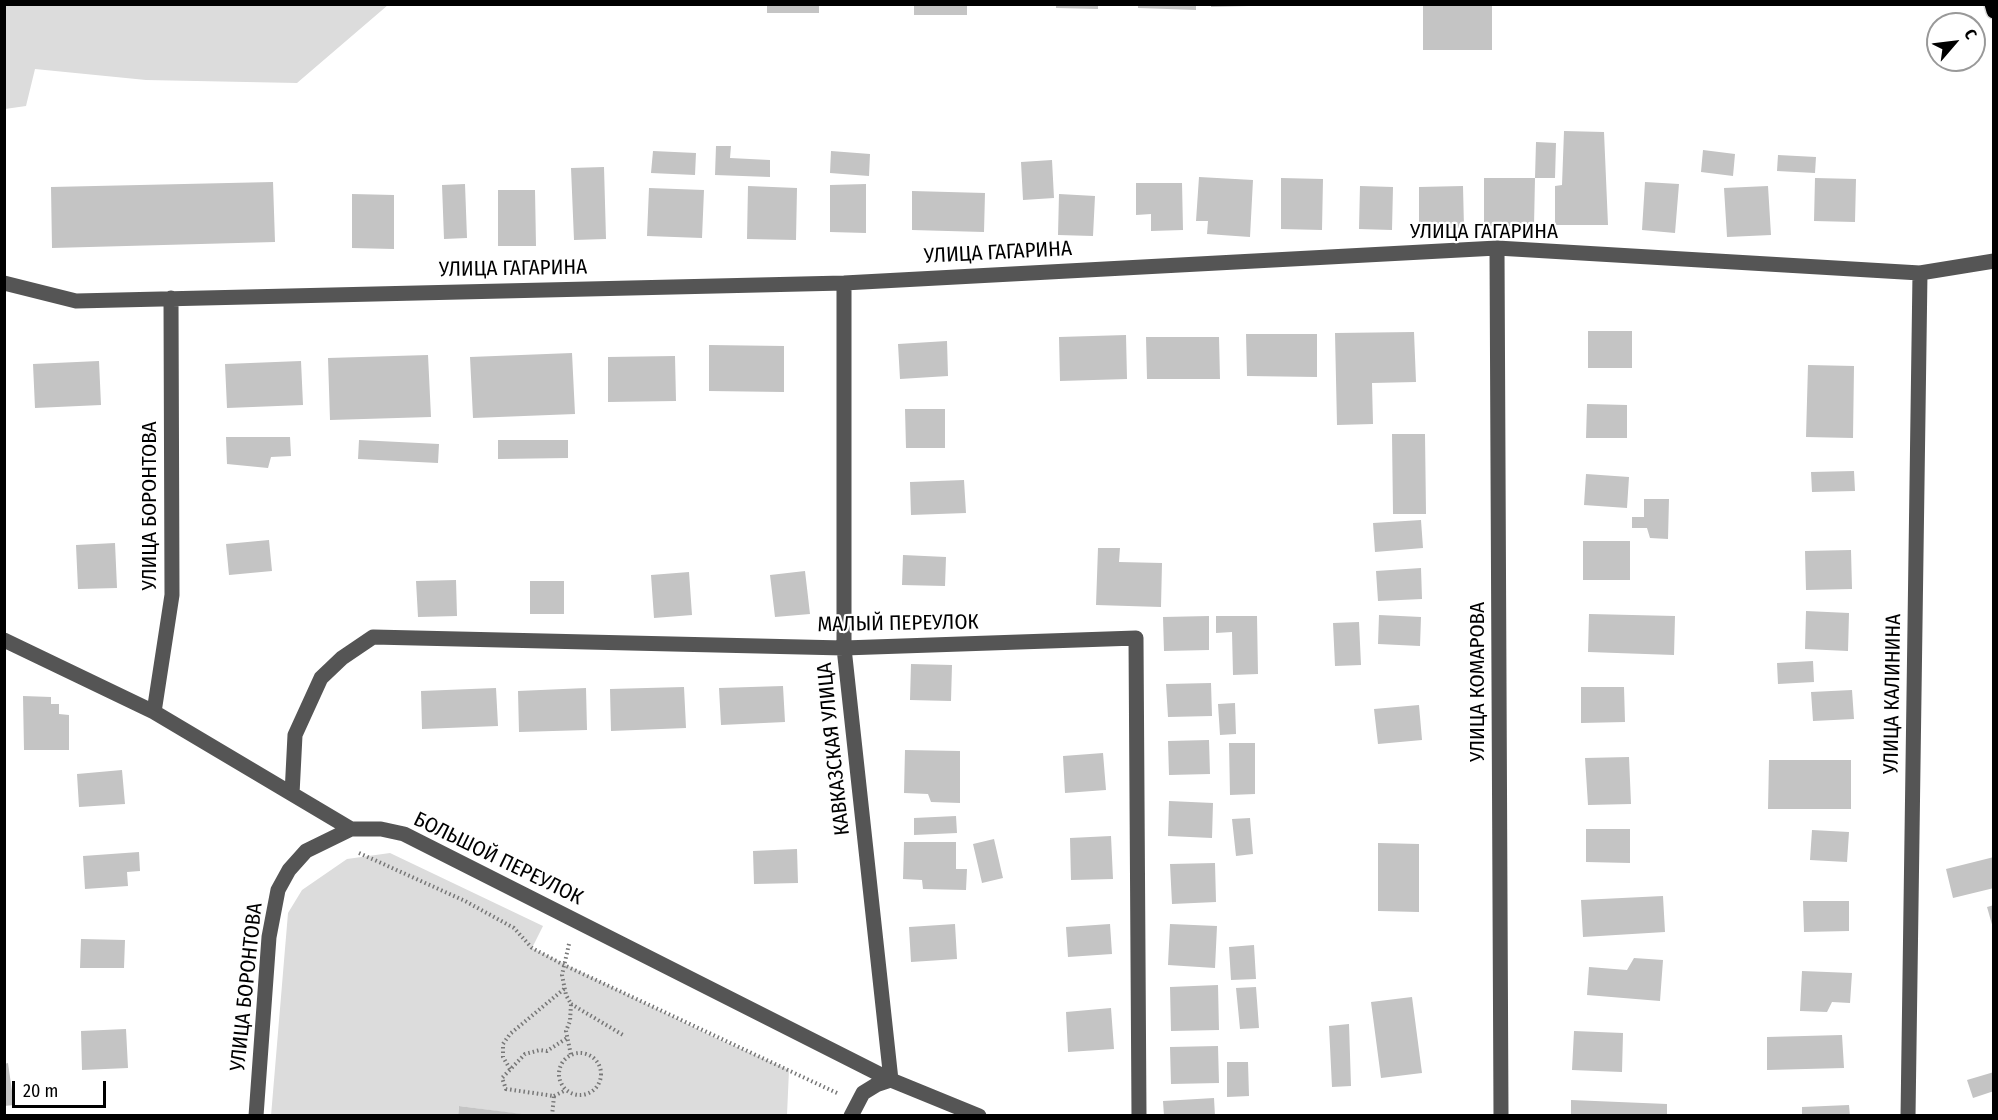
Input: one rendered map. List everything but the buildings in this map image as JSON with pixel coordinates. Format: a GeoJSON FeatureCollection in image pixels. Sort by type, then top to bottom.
{"type":"FeatureCollection","features":[{"type":"Feature","properties":{"kind":"main road"},"geometry":{"type":"LineString","coordinates":[[1992,4],[1994,11]]}},
{"type":"Feature","properties":{"kind":"street","name":"УЛИЦА ГАГАРИНА"},"geometry":{"type":"LineString","coordinates":[[4,283],[76,301],[844,283],[1497,248],[1920,273],[1994,261]]}},
{"type":"Feature","properties":{"kind":"street","name":"УЛИЦА КОМАРОВА"},"geometry":{"type":"LineString","coordinates":[[1497,248],[1501,1116]]}},
{"type":"Feature","properties":{"kind":"street","name":"УЛИЦА КАЛИНИНА"},"geometry":{"type":"LineString","coordinates":[[1908,1116],[1920,273]]}},
{"type":"Feature","properties":{"kind":"street","name":"КАВКАЗСКАЯ УЛИЦА"},"geometry":{"type":"LineString","coordinates":[[844,283],[844,648],[891,1080]]}},
{"type":"Feature","properties":{"kind":"street","name":"УЛИЦА БОРОНТОВА"},"geometry":{"type":"LineString","coordinates":[[154,711],[172,594],[171,298]]}},
{"type":"Feature","properties":{"kind":"street","name":"МАЛЫЙ ПЕРЕУЛОК"},"geometry":{"type":"LineString","coordinates":[[292,794],[295,735],[321,678],[342,658],[374,637],[844,648],[1136,638],[1139,1116]]}},
{"type":"Feature","properties":{"kind":"street"},"geometry":{"type":"LineString","coordinates":[[4,640],[154,711],[351,829]]}},
{"type":"Feature","properties":{"kind":"street","name":"УЛИЦА БОРОНТОВА"},"geometry":{"type":"LineString","coordinates":[[256,1116],[269,937],[278,890],[289,870],[306,851],[351,829]]}},
{"type":"Feature","properties":{"kind":"street","name":"БОЛЬШОЙ ПЕРЕУЛОК"},"geometry":{"type":"LineString","coordinates":[[351,829],[381,829],[404,834],[891,1080],[979,1116]]}},
{"type":"Feature","properties":{"kind":"street"},"geometry":{"type":"LineString","coordinates":[[854,1109],[862,1093],[876,1084],[891,1080]]}},
{"type":"Feature","properties":{"kind":"path"},"geometry":{"type":"LineString","coordinates":[[327,839],[465,901],[514,928],[532,948],[854,1109]]}},
{"type":"Feature","properties":{"kind":"path"},"geometry":{"type":"LineString","coordinates":[[571,1055],[567,1038],[571,1004],[562,975],[575,920]]}},
{"type":"Feature","properties":{"kind":"path"},"geometry":{"type":"LineString","coordinates":[[510,1069],[502,1057],[503,1044],[510,1034],[565,988]]}},
{"type":"Feature","properties":{"kind":"path"},"geometry":{"type":"LineString","coordinates":[[571,1004],[623,1035]]}},
{"type":"Feature","properties":{"kind":"path"},"geometry":{"type":"LineString","coordinates":[[566,1090],[554,1096],[506,1089],[502,1078],[525,1054],[540,1050],[547,1052],[567,1038]]}},
{"type":"Feature","properties":{"kind":"path"},"geometry":{"type":"LineString","coordinates":[[585,1053],[591,1056],[600,1066],[601,1073],[597,1086],[592,1091],[579,1095],[566,1090],[562,1085],[561,1064],[571,1055],[585,1053]]}},
{"type":"Feature","properties":{"kind":"path"},"geometry":{"type":"LineString","coordinates":[[552,1116],[554,1096]]}},
{"type":"Feature","properties":{"kind":"shaded area"},"geometry":{"type":"Polygon","coordinates":[[[4,5],[388,5],[297,83],[146,80],[35,69],[26,106],[5,109],[4,5]]]}},
{"type":"Feature","properties":{"kind":"shaded area"},"geometry":{"type":"Polygon","coordinates":[[[390,853],[543,926],[532,948],[716,1038],[789,1070],[787,1115],[534,1116],[459,1106],[458,1115],[271,1116],[288,913],[302,890],[347,859],[390,853]]]}}]}
